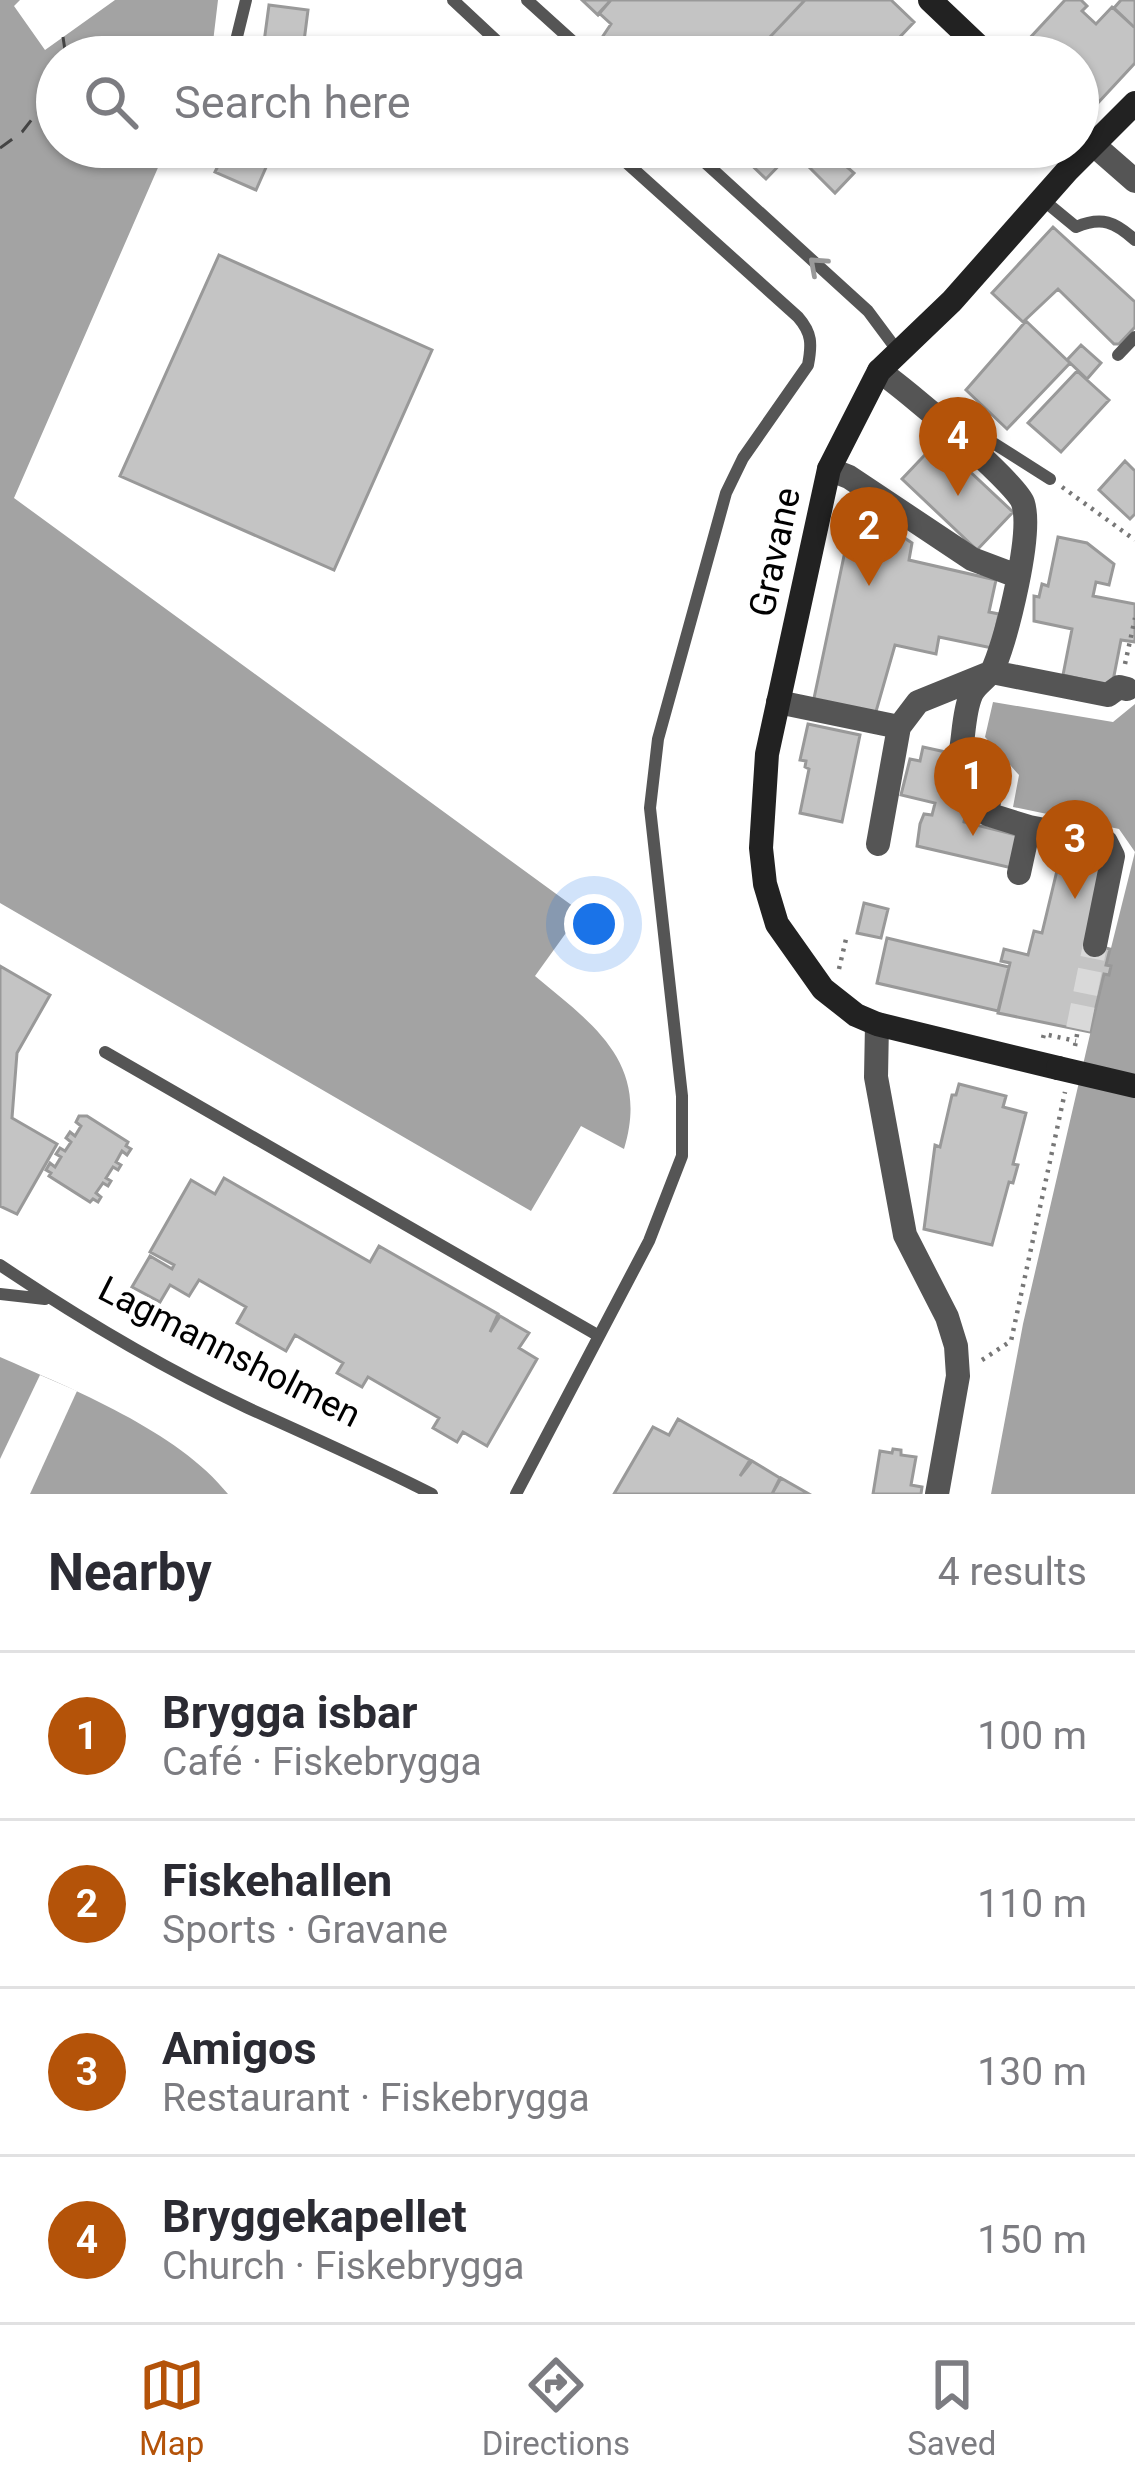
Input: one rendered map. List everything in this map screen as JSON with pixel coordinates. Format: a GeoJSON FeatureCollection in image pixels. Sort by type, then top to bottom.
{"type":"FeatureCollection","features":[{"type":"Feature","properties":{"kind":"street"},"geometry":{"type":"LineString","coordinates":[[930,0],[968,36]]}},
{"type":"Feature","properties":{"kind":"street","name":"Gravane"},"geometry":{"type":"LineString","coordinates":[[1099,129],[1135,103]]}},
{"type":"Feature","properties":{"kind":"street"},"geometry":{"type":"LineString","coordinates":[[1099,150],[1135,181]]}},
{"type":"Feature","properties":{"kind":"street","name":"Gravane"},"geometry":{"type":"LineString","coordinates":[[1065,168],[952,301],[879,371],[829,469],[767,754],[761,815],[765,884],[778,924],[823,989],[856,1015],[1065,1073],[1135,1086]]}},
{"type":"Feature","properties":{"kind":"street"},"geometry":{"type":"LineString","coordinates":[[879,371],[1016,489],[1024,503],[1026,523],[1013,607],[992,672],[971,692],[961,750],[978,759],[993,777],[987,814],[1106,842],[1113,856],[1096,945]]}},
{"type":"Feature","properties":{"kind":"street"},"geometry":{"type":"LineString","coordinates":[[829,469],[972,560],[1016,576]]}},
{"type":"Feature","properties":{"kind":"street"},"geometry":{"type":"LineString","coordinates":[[878,844],[898,728],[918,702],[992,672],[1108,695],[1123,688]]}},
{"type":"Feature","properties":{"kind":"street"},"geometry":{"type":"LineString","coordinates":[[778,702],[898,728]]}},
{"type":"Feature","properties":{"kind":"street"},"geometry":{"type":"LineString","coordinates":[[1019,873],[1029,827]]}},
{"type":"Feature","properties":{"kind":"street"},"geometry":{"type":"LineString","coordinates":[[877,1024],[876,1077],[905,1235],[947,1317],[956,1346],[958,1376],[937,1494]]}},
{"type":"Feature","properties":{"kind":"lane"},"geometry":{"type":"LineString","coordinates":[[237,36],[246,0]]}},
{"type":"Feature","properties":{"kind":"lane"},"geometry":{"type":"LineString","coordinates":[[453,0],[492,36]]}},
{"type":"Feature","properties":{"kind":"lane"},"geometry":{"type":"LineString","coordinates":[[527,0],[567,36]]}},
{"type":"Feature","properties":{"kind":"lane"},"geometry":{"type":"LineString","coordinates":[[516,1494],[649,1241],[682,1156],[682,1096],[650,808],[658,739],[727,493],[743,458],[808,365],[811,346],[808,328],[798,317],[631,168]]}},
{"type":"Feature","properties":{"kind":"lane"},"geometry":{"type":"LineString","coordinates":[[711,168],[868,311],[897,350]]}},
{"type":"Feature","properties":{"kind":"lane"},"geometry":{"type":"LineString","coordinates":[[1042,200],[1076,227],[1103,220],[1121,227],[1135,240]]}},
{"type":"Feature","properties":{"kind":"lane"},"geometry":{"type":"LineString","coordinates":[[1118,355],[1135,338]]}},
{"type":"Feature","properties":{"kind":"lane"},"geometry":{"type":"LineString","coordinates":[[879,371],[1050,479]]}},
{"type":"Feature","properties":{"kind":"lane"},"geometry":{"type":"LineString","coordinates":[[105,1052],[599,1336]]}},
{"type":"Feature","properties":{"kind":"lane","name":"Lagmannsholmen"},"geometry":{"type":"LineString","coordinates":[[0,1265],[52,1300],[244,1406],[338,1446],[432,1494]]}},
{"type":"Feature","properties":{"kind":"lane"},"geometry":{"type":"LineString","coordinates":[[0,1294],[52,1300]]}},
{"type":"Feature","properties":{"kind":"path"},"geometry":{"type":"LineString","coordinates":[[1050,479],[1135,540]]}},
{"type":"Feature","properties":{"kind":"path"},"geometry":{"type":"LineString","coordinates":[[1123,688],[1135,618]]}},
{"type":"Feature","properties":{"kind":"path"},"geometry":{"type":"LineString","coordinates":[[839,969],[846,939]]}},
{"type":"Feature","properties":{"kind":"path"},"geometry":{"type":"LineString","coordinates":[[958,1376],[1011,1341],[1078,1029]]}},
{"type":"Feature","properties":{"kind":"path"},"geometry":{"type":"LineString","coordinates":[[1044,1034],[1076,1041]]}},
{"type":"Feature","properties":{"kind":"shaded area"},"geometry":{"type":"Polygon","coordinates":[[[0,0],[20,0],[14,6],[36,37],[36,168],[158,168],[14,498],[581,912],[535,976],[596,1030],[623,1069],[630,1119],[624,1149],[581,1126],[531,1211],[0,903],[0,0]]]}},
{"type":"Feature","properties":{"kind":"shaded area"},"geometry":{"type":"Polygon","coordinates":[[[115,0],[218,0],[214,36],[65,36],[115,0]]]}},
{"type":"Feature","properties":{"kind":"shaded area"},"geometry":{"type":"Polygon","coordinates":[[[993,702],[1113,722],[1135,704],[1135,852],[1119,829],[1013,807],[1019,775],[985,737],[993,702]]]}},
{"type":"Feature","properties":{"kind":"shaded area"},"geometry":{"type":"Polygon","coordinates":[[[1135,852],[1135,1494],[991,1494],[1023,1324],[1135,852]]]}},
{"type":"Feature","properties":{"kind":"shaded area"},"geometry":{"type":"Polygon","coordinates":[[[0,1357],[153,1431],[207,1471],[228,1494],[0,1494],[0,1357]]]}},
{"type":"Feature","properties":{"kind":"pier"},"geometry":{"type":"Polygon","coordinates":[[[40,1375],[77,1391],[30,1494],[0,1494],[0,1459],[40,1375]]]}},
{"type":"Feature","properties":{"kind":"building"},"geometry":{"type":"Polygon","coordinates":[[[582,0],[611,0],[598,15],[582,0]]]}},
{"type":"Feature","properties":{"kind":"building"},"geometry":{"type":"Polygon","coordinates":[[[611,0],[805,0],[771,36],[603,36],[611,24],[599,13],[611,0]]]}},
{"type":"Feature","properties":{"kind":"building"},"geometry":{"type":"Polygon","coordinates":[[[805,0],[891,0],[914,22],[901,36],[771,36],[805,0]]]}},
{"type":"Feature","properties":{"kind":"building"},"geometry":{"type":"Polygon","coordinates":[[[1065,0],[1081,0],[1087,6],[1082,11],[1096,24],[1112,7],[1135,28],[1135,63],[1099,102],[1099,36],[1032,36],[1065,0]]]}},
{"type":"Feature","properties":{"kind":"building"},"geometry":{"type":"Polygon","coordinates":[[[1121,0],[1135,0],[1135,28],[1114,8],[1121,0]]]}},
{"type":"Feature","properties":{"kind":"building"},"geometry":{"type":"Polygon","coordinates":[[[269,5],[308,10],[305,36],[265,36],[269,5]]]}},
{"type":"Feature","properties":{"kind":"building"},"geometry":{"type":"Polygon","coordinates":[[[217,168],[266,168],[256,190],[215,172],[217,168]]]}},
{"type":"Feature","properties":{"kind":"building"},"geometry":{"type":"Polygon","coordinates":[[[755,168],[777,168],[766,179],[755,168]]]}},
{"type":"Feature","properties":{"kind":"building"},"geometry":{"type":"Polygon","coordinates":[[[810,168],[848,168],[854,173],[835,193],[810,168]]]}},
{"type":"Feature","properties":{"kind":"building"},"geometry":{"type":"Polygon","coordinates":[[[1053,227],[1135,302],[1135,327],[1119,344],[1058,289],[1023,322],[992,293],[1053,227]]]}},
{"type":"Feature","properties":{"kind":"building"},"geometry":{"type":"Polygon","coordinates":[[[219,255],[432,350],[334,570],[120,476],[219,255]]]}},
{"type":"Feature","properties":{"kind":"building"},"geometry":{"type":"Polygon","coordinates":[[[1026,321],[1070,363],[1007,429],[966,390],[1026,321]]]}},
{"type":"Feature","properties":{"kind":"building"},"geometry":{"type":"Polygon","coordinates":[[[1081,345],[1101,363],[1087,379],[1067,360],[1081,345]]]}},
{"type":"Feature","properties":{"kind":"building"},"geometry":{"type":"Polygon","coordinates":[[[1077,371],[1109,400],[1061,452],[1028,423],[1077,371]]]}},
{"type":"Feature","properties":{"kind":"building"},"geometry":{"type":"Polygon","coordinates":[[[938,441],[954,456],[961,448],[971,459],[964,466],[1013,512],[977,550],[902,479],[938,441]]]}},
{"type":"Feature","properties":{"kind":"building"},"geometry":{"type":"Polygon","coordinates":[[[1125,461],[1135,471],[1135,514],[1130,519],[1099,490],[1125,461]]]}},
{"type":"Feature","properties":{"kind":"building"},"geometry":{"type":"Polygon","coordinates":[[[852,518],[884,524],[912,543],[909,560],[996,580],[989,612],[999,614],[992,648],[939,637],[936,654],[895,645],[875,715],[813,703],[852,518]]]}},
{"type":"Feature","properties":{"kind":"building"},"geometry":{"type":"Polygon","coordinates":[[[1058,537],[1087,543],[1114,564],[1109,585],[1096,582],[1093,596],[1135,604],[1135,642],[1121,640],[1112,686],[1063,675],[1072,629],[1034,621],[1034,596],[1039,597],[1042,584],[1048,586],[1058,537]]]}},
{"type":"Feature","properties":{"kind":"building"},"geometry":{"type":"Polygon","coordinates":[[[808,724],[860,735],[842,822],[800,813],[809,769],[800,760],[808,724]]]}},
{"type":"Feature","properties":{"kind":"building"},"geometry":{"type":"Polygon","coordinates":[[[923,747],[950,753],[947,767],[980,775],[964,822],[1020,836],[1012,868],[917,846],[924,814],[932,815],[935,803],[901,795],[910,759],[920,761],[923,747]]]}},
{"type":"Feature","properties":{"kind":"building"},"geometry":{"type":"Polygon","coordinates":[[[1060,858],[1109,870],[1091,944],[1110,949],[1106,965],[1111,966],[1109,975],[1104,974],[1090,1032],[998,1013],[1010,963],[1001,961],[1004,949],[1028,955],[1034,931],[1042,933],[1060,858]]]}},
{"type":"Feature","properties":{"kind":"building"},"geometry":{"type":"Polygon","coordinates":[[[864,903],[888,909],[881,938],[857,933],[864,903]]]}},
{"type":"Feature","properties":{"kind":"building"},"geometry":{"type":"Polygon","coordinates":[[[887,938],[1009,967],[998,1011],[877,983],[887,938]]]}},
{"type":"Feature","properties":{"kind":"building"},"geometry":{"type":"Polygon","coordinates":[[[0,966],[50,995],[17,1053],[12,1118],[57,1144],[17,1214],[0,1206],[0,966]]]}},
{"type":"Feature","properties":{"kind":"building"},"geometry":{"type":"Polygon","coordinates":[[[959,1084],[1006,1096],[1003,1107],[1026,1113],[1013,1164],[1018,1165],[992,1245],[924,1229],[935,1145],[940,1147],[959,1084]]]}},
{"type":"Feature","properties":{"kind":"building"},"geometry":{"type":"Polygon","coordinates":[[[79,1116],[87,1116],[128,1142],[131,1149],[127,1155],[122,1151],[116,1162],[121,1165],[118,1170],[113,1167],[106,1178],[111,1181],[108,1186],[103,1183],[96,1193],[101,1197],[98,1202],[90,1202],[46,1170],[50,1163],[55,1167],[61,1157],[56,1154],[71,1142],[66,1138],[70,1132],[75,1136],[81,1126],[76,1122],[79,1116]]]}},
{"type":"Feature","properties":{"kind":"building"},"geometry":{"type":"Polygon","coordinates":[[[224,1178],[370,1262],[379,1246],[498,1314],[490,1332],[500,1316],[529,1333],[519,1348],[537,1359],[487,1446],[463,1432],[457,1442],[433,1428],[439,1418],[368,1377],[362,1387],[337,1373],[343,1363],[295,1335],[286,1351],[237,1323],[246,1307],[199,1280],[189,1296],[170,1285],[160,1302],[132,1287],[150,1256],[172,1269],[174,1265],[150,1252],[191,1180],[215,1194],[224,1178]]]}},
{"type":"Feature","properties":{"kind":"building"},"geometry":{"type":"Polygon","coordinates":[[[678,1419],[750,1460],[740,1476],[752,1461],[780,1478],[772,1494],[614,1494],[653,1427],[669,1435],[678,1419]]]}},
{"type":"Feature","properties":{"kind":"building"},"geometry":{"type":"Polygon","coordinates":[[[893,1449],[916,1457],[911,1485],[922,1487],[921,1494],[873,1494],[880,1451],[892,1453],[893,1449]]]}},
{"type":"Feature","properties":{"kind":"building"},"geometry":{"type":"Polygon","coordinates":[[[781,1478],[809,1494],[772,1494],[781,1478]]]}},
{"type":"Feature","properties":{"kind":"ferry route"},"geometry":{"type":"LineString","coordinates":[[0,148],[36,114]]}},
{"type":"Feature","properties":{"kind":"tunnel"},"geometry":{"type":"LineString","coordinates":[[1078,1029],[1095,945]]}},
{"type":"Feature","properties":{"kind":"place","name":"Bryggekapellet"},"geometry":{"type":"Point","coordinates":[958,496]}},
{"type":"Feature","properties":{"kind":"place","name":"Fiskehallen"},"geometry":{"type":"Point","coordinates":[869,586]}},
{"type":"Feature","properties":{"kind":"place","name":"Brygga isbar"},"geometry":{"type":"Point","coordinates":[973,836]}},
{"type":"Feature","properties":{"kind":"place","name":"Amigos"},"geometry":{"type":"Point","coordinates":[1075,899]}}]}
